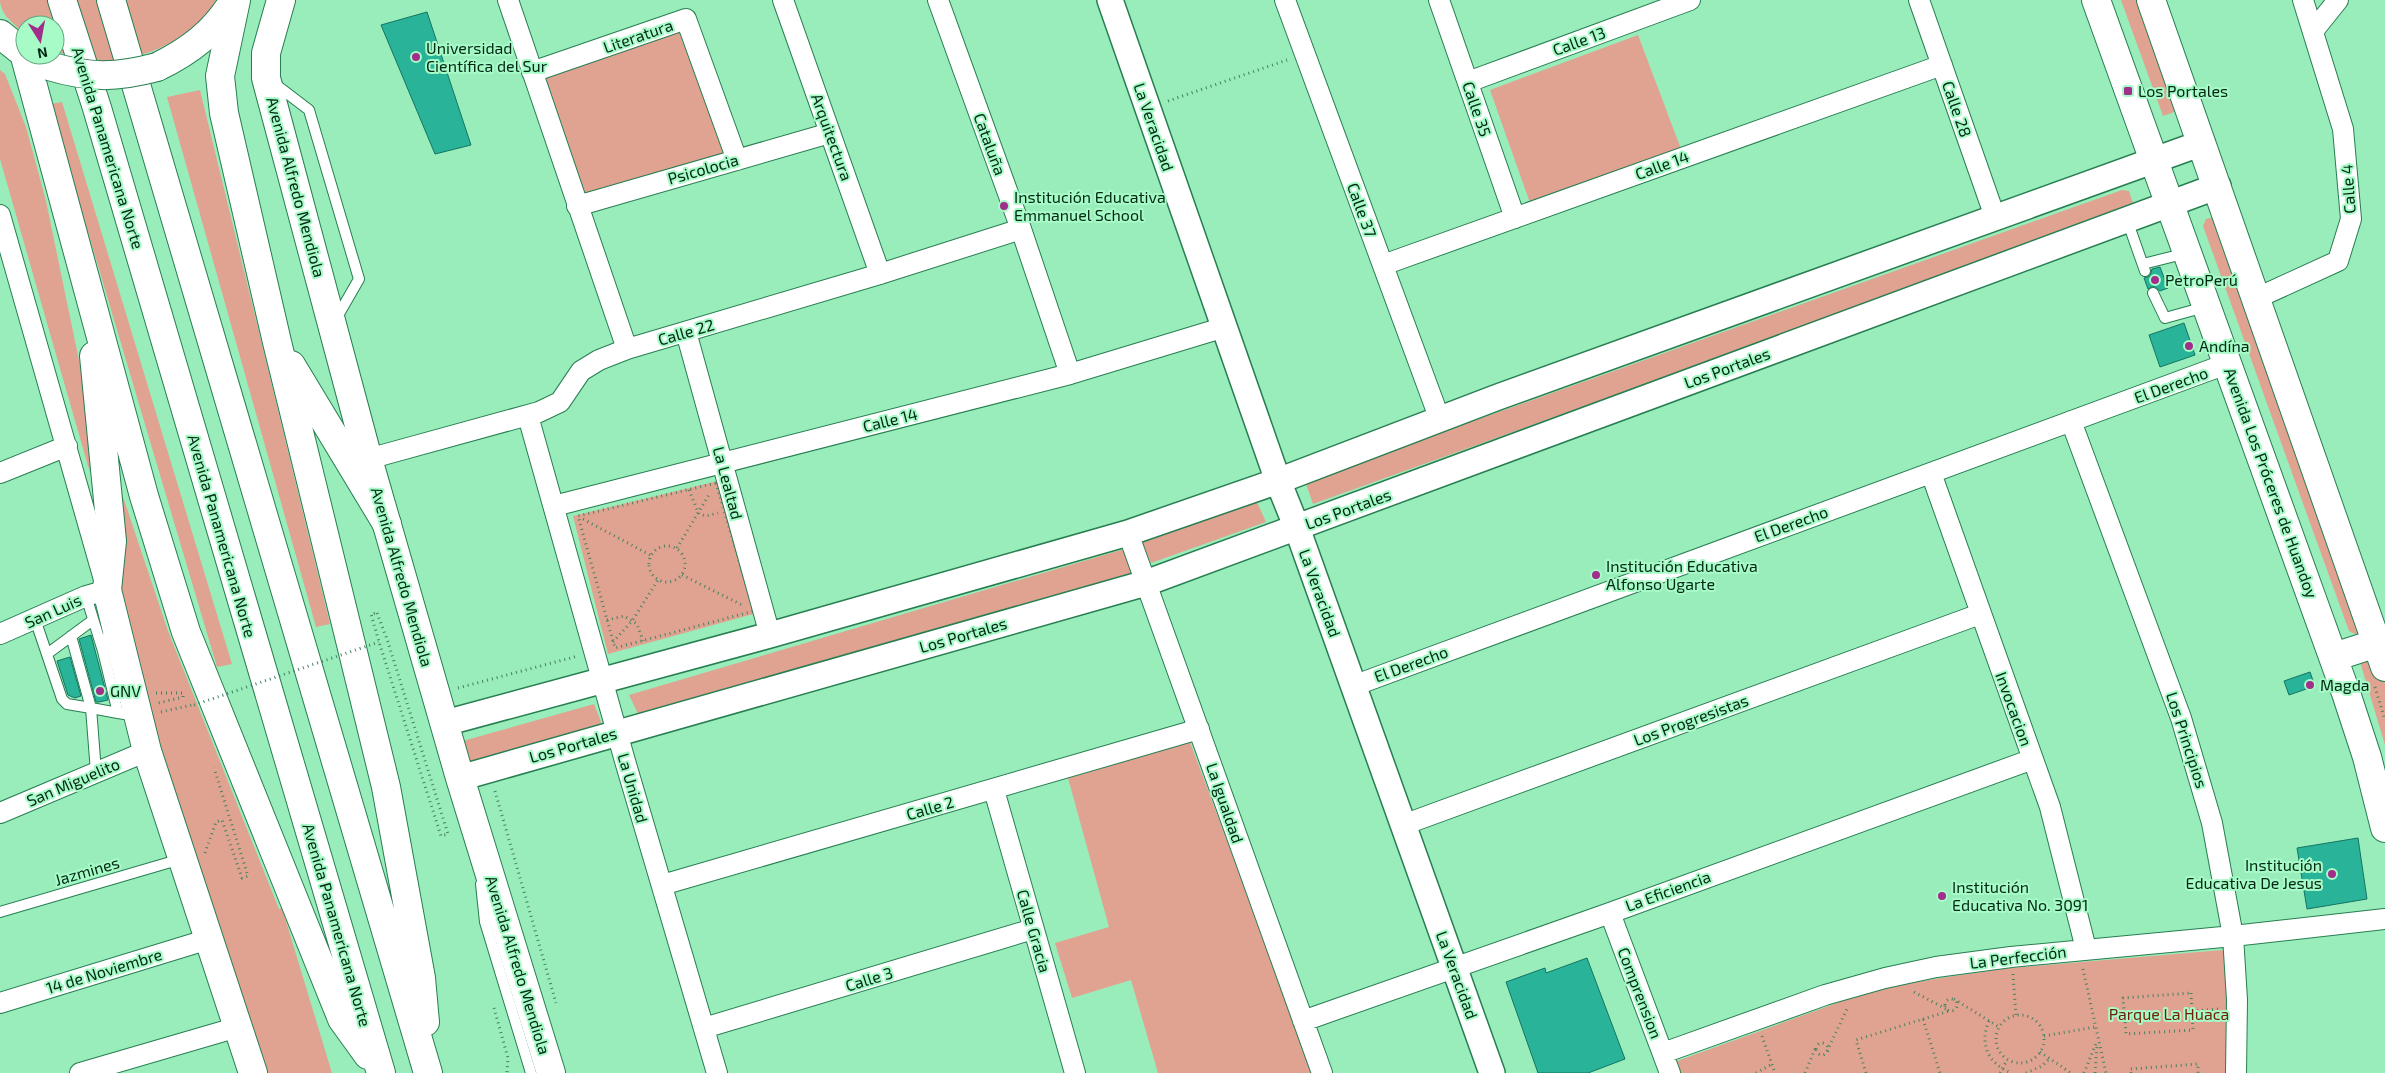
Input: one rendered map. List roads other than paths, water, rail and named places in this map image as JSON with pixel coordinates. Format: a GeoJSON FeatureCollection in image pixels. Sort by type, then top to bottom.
{"type":"FeatureCollection","features":[{"type":"Feature","properties":{"kind":"main road","name":"Avenida Panamericana Norte"},"geometry":{"type":"LineString","coordinates":[[62,0],[97,108],[381,1073]]}},
{"type":"Feature","properties":{"kind":"main road"},"geometry":{"type":"LineString","coordinates":[[111,0],[428,1073]]}},
{"type":"Feature","properties":{"kind":"main road"},"geometry":{"type":"LineString","coordinates":[[235,0],[220,76],[224,113],[277,342],[386,787],[421,978],[428,1073]]}},
{"type":"Feature","properties":{"kind":"main road"},"geometry":{"type":"LineString","coordinates":[[52,65],[75,74],[103,77],[130,75],[157,67],[182,55],[204,38],[223,18],[235,0]]}},
{"type":"Feature","properties":{"kind":"main road","name":"Avenida Alfredo Mendiola"},"geometry":{"type":"LineString","coordinates":[[281,0],[266,53],[266,78],[368,459],[460,778],[551,1073]]}},
{"type":"Feature","properties":{"kind":"main road","name":"Avenida Los Próceres de Huandoy"},"geometry":{"type":"LineString","coordinates":[[2096,0],[2334,657],[2367,758],[2385,828]]}},
{"type":"Feature","properties":{"kind":"main road"},"geometry":{"type":"LineString","coordinates":[[2151,0],[2218,186],[2381,655],[2334,657]]}},
{"type":"Feature","properties":{"kind":"main road"},"geometry":{"type":"LineString","coordinates":[[0,34],[15,45]]}},
{"type":"Feature","properties":{"kind":"main road"},"geometry":{"type":"LineString","coordinates":[[33,65],[91,299],[144,496],[186,632],[342,1019],[381,1073]]}},
{"type":"Feature","properties":{"kind":"main road"},"geometry":{"type":"LineString","coordinates":[[91,299],[95,381],[112,540],[96,593],[128,714],[147,751],[252,1073]]}},
{"type":"Feature","properties":{"kind":"main road"},"geometry":{"type":"LineString","coordinates":[[277,342],[387,524]]}},
{"type":"Feature","properties":{"kind":"street"},"geometry":{"type":"LineString","coordinates":[[508,0],[626,349]]}},
{"type":"Feature","properties":{"kind":"street","name":"Arquitectura"},"geometry":{"type":"LineString","coordinates":[[783,0],[880,274]]}},
{"type":"Feature","properties":{"kind":"street","name":"Cataluña"},"geometry":{"type":"LineString","coordinates":[[938,0],[1021,229],[1070,374]]}},
{"type":"Feature","properties":{"kind":"street","name":"La Veracidad"},"geometry":{"type":"LineString","coordinates":[[1110,0],[1278,481],[1297,528],[1492,1073]]}},
{"type":"Feature","properties":{"kind":"street","name":"Calle 37"},"geometry":{"type":"LineString","coordinates":[[1285,0],[1440,420]]}},
{"type":"Feature","properties":{"kind":"street","name":"Calle 35"},"geometry":{"type":"LineString","coordinates":[[1439,0],[1516,218]]}},
{"type":"Feature","properties":{"kind":"street","name":"Calle 13"},"geometry":{"type":"LineString","coordinates":[[1468,82],[1690,0]]}},
{"type":"Feature","properties":{"kind":"street","name":"Calle 28"},"geometry":{"type":"LineString","coordinates":[[1919,0],[1996,217]]}},
{"type":"Feature","properties":{"kind":"street","name":"Calle 4"},"geometry":{"type":"LineString","coordinates":[[2257,298],[2338,261],[2351,220],[2343,129],[2314,30],[2303,0]]}},
{"type":"Feature","properties":{"kind":"street"},"geometry":{"type":"LineString","coordinates":[[2314,30],[2338,0]]}},
{"type":"Feature","properties":{"kind":"street","name":"Literatura"},"geometry":{"type":"LineString","coordinates":[[532,72],[686,19],[737,160]]}},
{"type":"Feature","properties":{"kind":"street","name":"Calle 14"},"geometry":{"type":"LineString","coordinates":[[1383,265],[1942,65]]}},
{"type":"Feature","properties":{"kind":"street","name":"Psicolocia"},"geometry":{"type":"LineString","coordinates":[[577,206],[830,133]]}},
{"type":"Feature","properties":{"kind":"street"},"geometry":{"type":"LineString","coordinates":[[445,723],[770,635],[1128,533],[1278,481],[1440,420],[2202,143]]}},
{"type":"Feature","properties":{"kind":"street","name":"Los Portales"},"geometry":{"type":"LineString","coordinates":[[460,778],[1146,583],[2218,186]]}},
{"type":"Feature","properties":{"kind":"street"},"geometry":{"type":"LineString","coordinates":[[0,215],[67,446],[96,593]]}},
{"type":"Feature","properties":{"kind":"street","name":"Calle 22"},"geometry":{"type":"LineString","coordinates":[[368,459],[528,416],[560,402],[581,371],[599,360],[626,349],[880,274],[1021,229]]}},
{"type":"Feature","properties":{"kind":"street","name":"Calle 14"},"geometry":{"type":"LineString","coordinates":[[554,506],[1070,374],[1224,327]]}},
{"type":"Feature","properties":{"kind":"street","name":"La Lealtad"},"geometry":{"type":"LineString","coordinates":[[686,332],[770,635]]}},
{"type":"Feature","properties":{"kind":"street","name":"El Derecho"},"geometry":{"type":"LineString","coordinates":[[1353,686],[2229,363]]}},
{"type":"Feature","properties":{"kind":"street","name":"La Unidad"},"geometry":{"type":"LineString","coordinates":[[528,416],[617,732],[717,1073]]}},
{"type":"Feature","properties":{"kind":"street","name":"Los Principios"},"geometry":{"type":"LineString","coordinates":[[2072,421],[2178,709],[2199,775],[2224,875],[2233,936],[2237,1008],[2236,1073]]}},
{"type":"Feature","properties":{"kind":"street"},"geometry":{"type":"LineString","coordinates":[[0,473],[67,446]]}},
{"type":"Feature","properties":{"kind":"street","name":"Invocacion"},"geometry":{"type":"LineString","coordinates":[[1931,473],[2050,807],[2084,957]]}},
{"type":"Feature","properties":{"kind":"street","name":"La Igualdad"},"geometry":{"type":"LineString","coordinates":[[1128,533],[1322,1073]]}},
{"type":"Feature","properties":{"kind":"street","name":"San Luis"},"geometry":{"type":"LineString","coordinates":[[0,634],[96,593]]}},
{"type":"Feature","properties":{"kind":"street","name":"Los Progresistas"},"geometry":{"type":"LineString","coordinates":[[1403,825],[1980,614]]}},
{"type":"Feature","properties":{"kind":"street","name":"Calle 2"},"geometry":{"type":"LineString","coordinates":[[662,886],[1198,729]]}},
{"type":"Feature","properties":{"kind":"street","name":"San Miguelito"},"geometry":{"type":"LineString","coordinates":[[0,813],[147,751]]}},
{"type":"Feature","properties":{"kind":"street","name":"La Eficiencia"},"geometry":{"type":"LineString","coordinates":[[1303,1021],[1610,913],[2033,759]]}},
{"type":"Feature","properties":{"kind":"street","name":"Calle Gracia"},"geometry":{"type":"LineString","coordinates":[[994,790],[1075,1073]]}},
{"type":"Feature","properties":{"kind":"street","name":"Comprension"},"geometry":{"type":"LineString","coordinates":[[1610,913],[1670,1073]]}},
{"type":"Feature","properties":{"kind":"street","name":"La Perfección"},"geometry":{"type":"LineString","coordinates":[[1663,1053],[1825,995],[1886,978],[1936,967],[2011,957],[2084,957],[2233,936],[2385,918]]}},
{"type":"Feature","properties":{"kind":"street","name":"Calle 3"},"geometry":{"type":"LineString","coordinates":[[704,1028],[1034,929]]}},
{"type":"Feature","properties":{"kind":"street","name":"14 de Noviembre"},"geometry":{"type":"LineString","coordinates":[[0,1003],[209,939]]}},
{"type":"Feature","properties":{"kind":"street"},"geometry":{"type":"LineString","coordinates":[[80,1073],[238,1027]]}},
{"type":"Feature","properties":{"kind":"lane"},"geometry":{"type":"LineString","coordinates":[[266,78],[309,110],[359,279],[333,324]]}},
{"type":"Feature","properties":{"kind":"lane"},"geometry":{"type":"LineString","coordinates":[[2127,220],[2144,268],[2188,253]]}},
{"type":"Feature","properties":{"kind":"lane"},"geometry":{"type":"LineString","coordinates":[[2153,293],[2165,318],[2207,306]]}},
{"type":"Feature","properties":{"kind":"lane"},"geometry":{"type":"LineString","coordinates":[[35,620],[62,699],[68,704],[128,714]]}},
{"type":"Feature","properties":{"kind":"lane"},"geometry":{"type":"LineString","coordinates":[[47,654],[71,636],[104,620]]}},
{"type":"Feature","properties":{"kind":"lane"},"geometry":{"type":"LineString","coordinates":[[104,620],[102,651],[128,714]]}},
{"type":"Feature","properties":{"kind":"lane"},"geometry":{"type":"LineString","coordinates":[[102,651],[104,620]]}},
{"type":"Feature","properties":{"kind":"lane"},"geometry":{"type":"LineString","coordinates":[[71,636],[91,708],[96,772]]}},
{"type":"Feature","properties":{"kind":"lane"},"geometry":{"type":"LineString","coordinates":[[472,816],[485,922],[531,1073]]}},
{"type":"Feature","properties":{"kind":"lane","name":"Jazmines"},"geometry":{"type":"LineString","coordinates":[[0,912],[185,868]]}},
{"type":"Feature","properties":{"kind":"place","name":"Universidad Científica del Sur"},"geometry":{"type":"Point","coordinates":[416,57]}},
{"type":"Feature","properties":{"kind":"place","name":"Los Portales"},"geometry":{"type":"Point","coordinates":[2128,91]}},
{"type":"Feature","properties":{"kind":"place","name":"Institución Educativa Emmanuel School"},"geometry":{"type":"Point","coordinates":[1004,206]}},
{"type":"Feature","properties":{"kind":"place","name":"PetroPerú"},"geometry":{"type":"Point","coordinates":[2155,280]}},
{"type":"Feature","properties":{"kind":"place","name":"Andína"},"geometry":{"type":"Point","coordinates":[2189,346]}},
{"type":"Feature","properties":{"kind":"place","name":"Institución Educativa Alfonso Ugarte"},"geometry":{"type":"Point","coordinates":[1596,575]}},
{"type":"Feature","properties":{"kind":"place","name":"Magda"},"geometry":{"type":"Point","coordinates":[2310,685]}},
{"type":"Feature","properties":{"kind":"place","name":"GNV"},"geometry":{"type":"Point","coordinates":[100,691]}},
{"type":"Feature","properties":{"kind":"place","name":"Institución Educativa De Jesus"},"geometry":{"type":"Point","coordinates":[2332,874]}},
{"type":"Feature","properties":{"kind":"place","name":"Institución Educativa No. 3091"},"geometry":{"type":"Point","coordinates":[1942,896]}},
{"type":"Feature","properties":{"kind":"park label","name":"Parque La Huaca"},"geometry":{"type":"Point","coordinates":[2169,1014]}}]}
